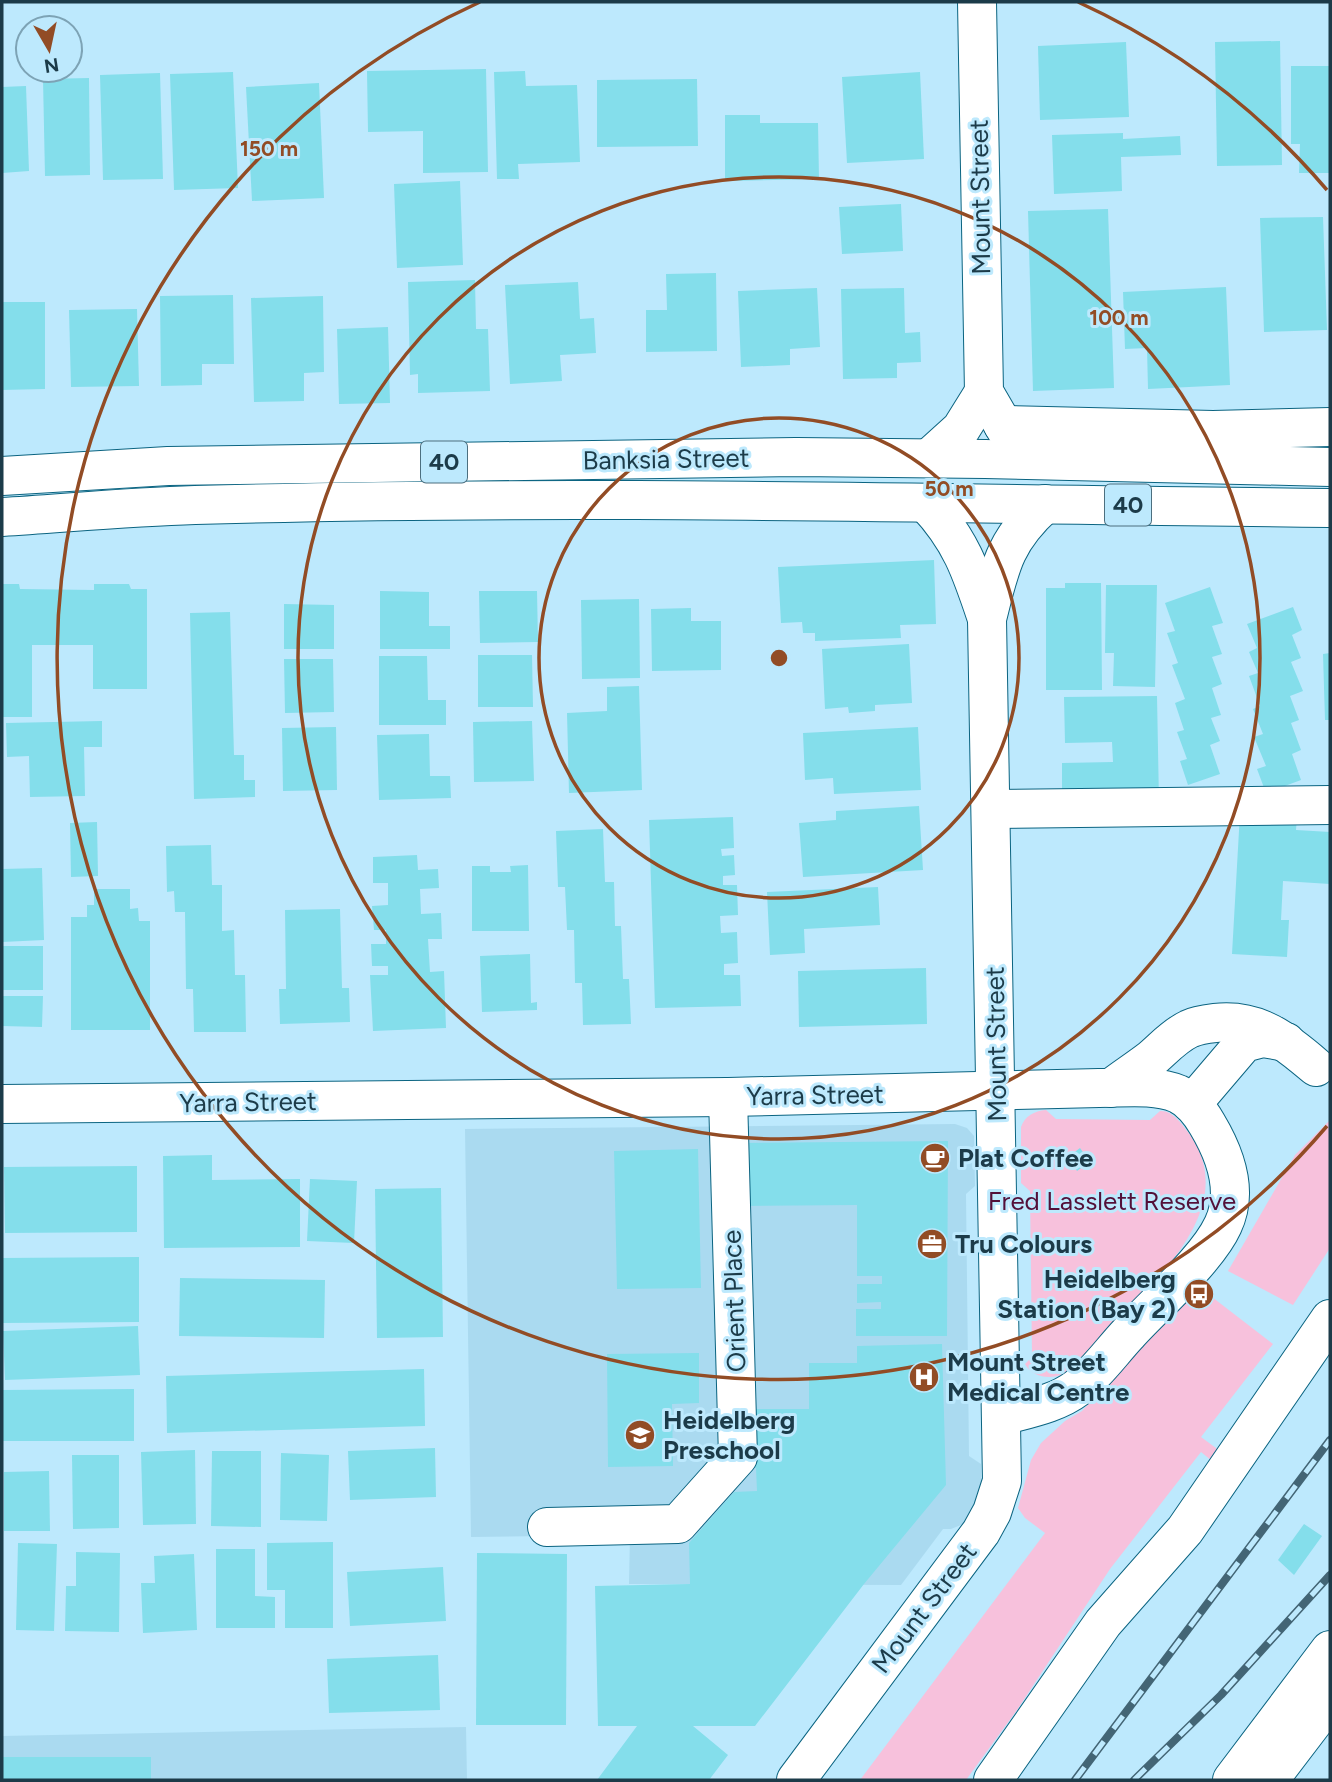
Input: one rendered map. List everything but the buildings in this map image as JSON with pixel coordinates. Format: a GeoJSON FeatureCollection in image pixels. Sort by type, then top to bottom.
{"type":"FeatureCollection","features":[{"type":"Feature","properties":{"kind":"main road","name":"Mount Street"},"geometry":{"type":"LineString","coordinates":[[977,2],[984,392],[1003,425],[1037,460]]}},
{"type":"Feature","properties":{"kind":"main road"},"geometry":{"type":"LineString","coordinates":[[929,458],[961,429],[984,392]]}},
{"type":"Feature","properties":{"kind":"main road"},"geometry":{"type":"LineString","coordinates":[[1003,425],[1213,430],[1330,427]]}},
{"type":"Feature","properties":{"kind":"main road","name":"Banksia Street"},"geometry":{"type":"LineString","coordinates":[[2,476],[168,466],[719,458],[929,458],[1330,467]]}},
{"type":"Feature","properties":{"kind":"main road","name":"Banksia Street"},"geometry":{"type":"LineString","coordinates":[[2,517],[197,505],[581,501],[1330,508]]}},
{"type":"Feature","properties":{"kind":"main road","name":"Mount Street"},"geometry":{"type":"LineString","coordinates":[[926,503],[944,522],[961,548],[987,619]]}},
{"type":"Feature","properties":{"kind":"main road","name":"Mount Street"},"geometry":{"type":"LineString","coordinates":[[796,1780],[981,1532],[992,1512],[1002,1481],[987,619],[996,582],[1012,539],[1024,523],[1045,504]]}},
{"type":"Feature","properties":{"kind":"main road"},"geometry":{"type":"LineString","coordinates":[[991,809],[1330,805]]}},
{"type":"Feature","properties":{"kind":"main road"},"geometry":{"type":"LineString","coordinates":[[1002,1416],[1040,1405],[1077,1389],[1204,1253],[1223,1226],[1228,1209],[1227,1162],[1221,1146],[1192,1104],[1244,1043],[1264,1038],[1302,1055],[1264,1029],[1248,1024],[1230,1022],[1198,1025],[1176,1036],[1152,1059],[1111,1088]]}},
{"type":"Feature","properties":{"kind":"main road","name":"Yarra Street"},"geometry":{"type":"LineString","coordinates":[[2,1104],[728,1097],[1111,1088],[1165,1090],[1182,1095],[1192,1104]]}},
{"type":"Feature","properties":{"kind":"main road","name":"Orient Place"},"geometry":{"type":"LineString","coordinates":[[547,1527],[678,1524],[738,1457],[728,1097]]}},
{"type":"Feature","properties":{"kind":"main road"},"geometry":{"type":"LineString","coordinates":[[993,1780],[1103,1623],[1185,1530],[1330,1320]]}},
{"type":"Feature","properties":{"kind":"main road"},"geometry":{"type":"LineString","coordinates":[[1232,1780],[1330,1650]]}},
{"type":"Feature","properties":{"kind":"main road"},"geometry":{"type":"LineString","coordinates":[[1269,1780],[1330,1700]]}},
{"type":"Feature","properties":{"kind":"shaded area"},"geometry":{"type":"Polygon","coordinates":[[[955,1124],[967,1128],[974,1136],[975,1186],[966,1194],[969,1456],[981,1464],[981,1489],[966,1523],[943,1529],[901,1585],[629,1584],[630,1535],[471,1537],[465,1129],[955,1124]]]}},
{"type":"Feature","properties":{"kind":"shaded area"},"geometry":{"type":"Polygon","coordinates":[[[466,1727],[467,1780],[2,1780],[2,1736],[466,1727]]]}},
{"type":"Feature","properties":{"kind":"green space","name":"Fred Lasslett Reserve"},"geometry":{"type":"Polygon","coordinates":[[[1046,1110],[1056,1119],[1150,1120],[1160,1111],[1164,1111],[1176,1118],[1188,1132],[1202,1158],[1206,1184],[1201,1209],[1190,1233],[1157,1279],[1079,1364],[1063,1374],[1047,1377],[1032,1372],[1025,1364],[1032,1357],[1030,1191],[1021,1183],[1021,1127],[1030,1115],[1046,1110]]]}},
{"type":"Feature","properties":{"kind":"green space"},"geometry":{"type":"Polygon","coordinates":[[[1330,1120],[1330,1248],[1293,1305],[1228,1271],[1295,1155],[1330,1120]]]}},
{"type":"Feature","properties":{"kind":"green space"},"geometry":{"type":"Polygon","coordinates":[[[1199,1287],[1273,1344],[1201,1437],[1220,1451],[1212,1461],[1201,1452],[1110,1569],[1017,1710],[966,1780],[860,1780],[1045,1533],[1025,1518],[1018,1508],[1031,1460],[1041,1443],[1065,1421],[1082,1411],[1199,1287]]]}},
{"type":"Feature","properties":{"kind":"railway"},"geometry":{"type":"LineString","coordinates":[[1075,1780],[1330,1440]]}},
{"type":"Feature","properties":{"kind":"railway"},"geometry":{"type":"LineString","coordinates":[[1134,1780],[1221,1695],[1330,1575]]}},
{"type":"Feature","properties":{"kind":"place","name":"Plat Coffee"},"geometry":{"type":"Point","coordinates":[935,1158]}},
{"type":"Feature","properties":{"kind":"place","name":"Tru Colours"},"geometry":{"type":"Point","coordinates":[932,1244]}},
{"type":"Feature","properties":{"kind":"place","name":"Heidelberg Station (Bay 2)"},"geometry":{"type":"Point","coordinates":[1199,1294]}},
{"type":"Feature","properties":{"kind":"place","name":"Mount Street Medical Centre"},"geometry":{"type":"Point","coordinates":[924,1377]}},
{"type":"Feature","properties":{"kind":"place","name":"Heidelberg Preschool"},"geometry":{"type":"Point","coordinates":[640,1435]}}]}
